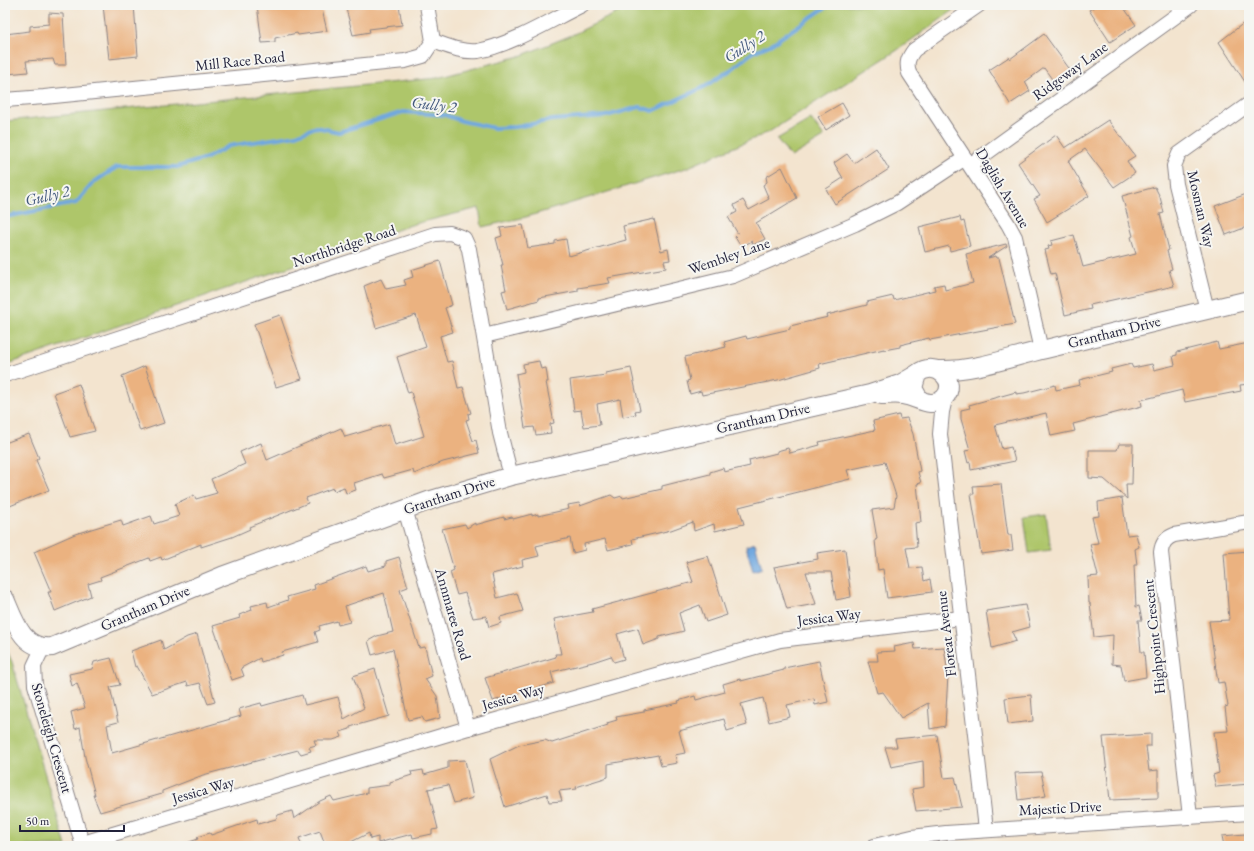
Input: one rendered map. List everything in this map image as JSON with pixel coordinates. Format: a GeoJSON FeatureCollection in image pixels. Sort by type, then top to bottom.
{"type":"FeatureCollection","features":[{"type":"Feature","properties":{"kind":"street"},"geometry":{"type":"LineString","coordinates":[[427,5],[433,41],[459,50],[477,51],[513,39],[582,5]]}},
{"type":"Feature","properties":{"kind":"street","name":"Daglish Avenue"},"geometry":{"type":"LineString","coordinates":[[979,5],[914,50],[908,58],[907,66],[910,73],[1001,212],[1014,237],[1041,350]]}},
{"type":"Feature","properties":{"kind":"street","name":"Ridgeway Lane"},"geometry":{"type":"LineString","coordinates":[[968,161],[1191,5]]}},
{"type":"Feature","properties":{"kind":"street","name":"Mill Race Road"},"geometry":{"type":"LineString","coordinates":[[5,100],[405,61],[423,56],[433,41]]}},
{"type":"Feature","properties":{"kind":"street","name":"Mosman Way"},"geometry":{"type":"LineString","coordinates":[[1207,310],[1176,184],[1174,166],[1179,154],[1249,104]]}},
{"type":"Feature","properties":{"kind":"street","name":"Wembley Lane"},"geometry":{"type":"LineString","coordinates":[[484,336],[733,276],[855,224],[897,203],[968,161]]}},
{"type":"Feature","properties":{"kind":"street","name":"Northbridge Road"},"geometry":{"type":"LineString","coordinates":[[5,375],[435,234],[450,233],[464,238],[469,249],[500,433],[511,476]]}},
{"type":"Feature","properties":{"kind":"street","name":"Grantham Drive"},"geometry":{"type":"LineString","coordinates":[[43,647],[55,645],[222,576],[405,509],[511,476],[870,394],[900,384],[928,368],[955,370],[979,367],[1041,350],[1249,300]]}},
{"type":"Feature","properties":{"kind":"street","name":"Grantham Drive"},"geometry":{"type":"LineString","coordinates":[[870,394],[903,395],[931,404],[937,403],[979,367]]}},
{"type":"Feature","properties":{"kind":"street"},"geometry":{"type":"LineString","coordinates":[[939,370],[947,380],[947,393]]}},
{"type":"Feature","properties":{"kind":"street"},"geometry":{"type":"LineString","coordinates":[[917,374],[913,388],[920,400]]}},
{"type":"Feature","properties":{"kind":"street","name":"Floreat Avenue"},"geometry":{"type":"LineString","coordinates":[[947,393],[942,414],[940,434],[986,829]]}},
{"type":"Feature","properties":{"kind":"street","name":"Floreat Avenue"},"geometry":{"type":"LineString","coordinates":[[920,400],[930,413],[940,434]]}},
{"type":"Feature","properties":{"kind":"street","name":"Annmaree Road"},"geometry":{"type":"LineString","coordinates":[[405,509],[468,728]]}},
{"type":"Feature","properties":{"kind":"street","name":"Highpoint Crescent"},"geometry":{"type":"LineString","coordinates":[[1190,817],[1162,560],[1162,545],[1169,537],[1174,535],[1249,522]]}},
{"type":"Feature","properties":{"kind":"street"},"geometry":{"type":"LineString","coordinates":[[5,599],[22,635],[30,643],[43,647]]}},
{"type":"Feature","properties":{"kind":"street","name":"Jessica Way"},"geometry":{"type":"LineString","coordinates":[[83,845],[468,728],[780,640],[961,618]]}},
{"type":"Feature","properties":{"kind":"street","name":"Stoneleigh Crescent"},"geometry":{"type":"LineString","coordinates":[[43,647],[34,666],[35,685],[83,845]]}},
{"type":"Feature","properties":{"kind":"street","name":"Majestic Drive"},"geometry":{"type":"LineString","coordinates":[[874,846],[912,837],[986,829],[1249,813]]}},
{"type":"Feature","properties":{"kind":"green space"},"geometry":{"type":"Polygon","coordinates":[[[633,5],[961,5],[896,51],[769,132],[686,168],[526,217],[482,227],[479,208],[414,224],[5,365],[5,121],[437,78],[520,56],[572,35],[633,5]]]}},
{"type":"Feature","properties":{"kind":"green space"},"geometry":{"type":"Polygon","coordinates":[[[811,119],[824,137],[791,157],[777,139],[811,119]]]}},
{"type":"Feature","properties":{"kind":"green space"},"geometry":{"type":"Polygon","coordinates":[[[1046,514],[1051,550],[1029,553],[1024,517],[1046,514]]]}},
{"type":"Feature","properties":{"kind":"green space"},"geometry":{"type":"Polygon","coordinates":[[[5,646],[12,662],[66,846],[5,846],[5,646]]]}},
{"type":"Feature","properties":{"kind":"water"},"geometry":{"type":"Polygon","coordinates":[[[755,543],[762,568],[753,571],[746,546],[755,543]]]}},
{"type":"Feature","properties":{"kind":"building"},"geometry":{"type":"Polygon","coordinates":[[[103,5],[134,5],[138,56],[109,59],[103,5]]]}},
{"type":"Feature","properties":{"kind":"building"},"geometry":{"type":"Polygon","coordinates":[[[257,5],[321,5],[327,31],[298,35],[297,33],[275,38],[275,42],[262,43],[257,5]]]}},
{"type":"Feature","properties":{"kind":"building"},"geometry":{"type":"Polygon","coordinates":[[[345,5],[399,5],[402,25],[369,29],[370,32],[353,35],[345,5]]]}},
{"type":"Feature","properties":{"kind":"building"},"geometry":{"type":"Polygon","coordinates":[[[1097,5],[1122,5],[1136,25],[1110,42],[1089,10],[1097,5]]]}},
{"type":"Feature","properties":{"kind":"building"},"geometry":{"type":"Polygon","coordinates":[[[49,13],[63,14],[66,65],[55,65],[53,59],[26,61],[28,72],[7,74],[7,69],[5,69],[5,34],[30,31],[30,26],[49,24],[49,13]]]}},
{"type":"Feature","properties":{"kind":"building"},"geometry":{"type":"Polygon","coordinates":[[[1249,19],[1249,88],[1219,42],[1249,19]]]}},
{"type":"Feature","properties":{"kind":"building"},"geometry":{"type":"Polygon","coordinates":[[[1044,34],[1071,71],[1054,82],[1044,68],[1025,82],[1030,91],[1010,104],[989,70],[1009,57],[1010,59],[1044,34]]]}},
{"type":"Feature","properties":{"kind":"building"},"geometry":{"type":"Polygon","coordinates":[[[842,103],[849,115],[826,130],[818,117],[842,103]]]}},
{"type":"Feature","properties":{"kind":"building"},"geometry":{"type":"Polygon","coordinates":[[[1108,120],[1135,156],[1127,161],[1135,173],[1114,187],[1085,149],[1068,161],[1089,196],[1047,222],[1034,199],[1040,196],[1018,163],[1056,135],[1065,148],[1108,120]]]}},
{"type":"Feature","properties":{"kind":"building"},"geometry":{"type":"Polygon","coordinates":[[[876,148],[889,169],[835,204],[826,189],[843,178],[834,163],[847,154],[854,163],[876,148]]]}},
{"type":"Feature","properties":{"kind":"building"},"geometry":{"type":"Polygon","coordinates":[[[782,167],[797,198],[756,223],[765,239],[753,245],[752,241],[741,247],[735,237],[738,234],[728,217],[737,212],[734,205],[743,200],[749,210],[769,199],[763,185],[767,182],[766,177],[782,167]]]}},
{"type":"Feature","properties":{"kind":"building"},"geometry":{"type":"Polygon","coordinates":[[[1155,187],[1160,197],[1164,213],[1160,214],[1169,250],[1167,251],[1172,269],[1169,270],[1174,286],[1090,305],[1091,309],[1065,315],[1055,273],[1051,274],[1045,250],[1049,249],[1048,246],[1052,245],[1051,241],[1074,235],[1083,267],[1136,254],[1131,237],[1133,236],[1122,196],[1155,187]]]}},
{"type":"Feature","properties":{"kind":"building"},"geometry":{"type":"Polygon","coordinates":[[[1249,193],[1249,226],[1226,235],[1215,206],[1249,193]]]}},
{"type":"Feature","properties":{"kind":"building"},"geometry":{"type":"Polygon","coordinates":[[[960,217],[961,222],[964,221],[970,246],[950,251],[949,246],[925,252],[919,227],[960,217]]]}},
{"type":"Feature","properties":{"kind":"building"},"geometry":{"type":"Polygon","coordinates":[[[654,219],[661,251],[668,249],[670,260],[664,261],[666,268],[608,278],[610,283],[578,288],[578,291],[539,298],[539,300],[507,309],[502,291],[506,290],[501,265],[503,265],[496,238],[502,236],[500,228],[523,225],[528,248],[555,244],[555,241],[566,239],[569,256],[626,240],[623,226],[654,219]]]}},
{"type":"Feature","properties":{"kind":"building"},"geometry":{"type":"Polygon","coordinates":[[[1006,244],[1007,246],[988,258],[996,256],[999,258],[1015,324],[930,340],[929,338],[900,345],[900,347],[884,349],[819,364],[820,368],[778,380],[702,395],[701,391],[690,394],[687,381],[690,380],[685,357],[726,347],[724,342],[746,336],[747,339],[790,329],[790,326],[828,317],[827,315],[867,305],[867,302],[893,296],[894,300],[935,290],[934,286],[944,284],[945,290],[973,283],[966,254],[1006,244]]]}},
{"type":"Feature","properties":{"kind":"building"},"geometry":{"type":"Polygon","coordinates":[[[440,261],[452,305],[445,308],[453,332],[440,336],[447,362],[452,361],[458,388],[463,387],[471,413],[468,414],[469,419],[466,420],[473,441],[476,440],[479,453],[443,462],[414,474],[413,470],[384,478],[382,474],[354,483],[356,490],[346,493],[344,487],[334,491],[333,488],[306,498],[308,503],[249,527],[250,529],[232,537],[201,547],[201,544],[162,560],[161,557],[150,561],[149,558],[100,577],[101,580],[88,584],[91,596],[55,611],[48,592],[51,592],[34,552],[75,534],[121,520],[123,526],[151,516],[154,524],[179,516],[175,504],[194,495],[196,499],[217,493],[211,479],[245,464],[240,452],[261,443],[267,460],[341,428],[345,437],[389,424],[395,445],[424,436],[411,392],[408,393],[397,357],[426,347],[416,315],[376,328],[364,286],[381,279],[386,289],[406,285],[404,280],[413,277],[411,270],[440,261]]]}},
{"type":"Feature","properties":{"kind":"building"},"geometry":{"type":"Polygon","coordinates":[[[280,315],[302,379],[276,387],[254,324],[280,315]]]}},
{"type":"Feature","properties":{"kind":"building"},"geometry":{"type":"Polygon","coordinates":[[[1217,342],[1219,349],[1249,343],[1249,384],[1240,385],[1241,391],[1185,402],[1182,390],[1141,400],[1142,406],[1073,424],[1075,431],[1051,436],[1046,413],[995,425],[1002,449],[1011,447],[1015,461],[971,470],[970,462],[968,463],[965,451],[970,450],[961,419],[961,410],[970,408],[969,405],[1016,392],[1016,394],[1024,393],[1055,385],[1056,390],[1080,385],[1079,380],[1112,372],[1111,369],[1131,364],[1133,368],[1152,364],[1154,370],[1175,365],[1173,356],[1177,355],[1177,352],[1217,342]]]}},
{"type":"Feature","properties":{"kind":"building"},"geometry":{"type":"Polygon","coordinates":[[[539,361],[541,369],[546,368],[548,382],[546,382],[554,423],[550,424],[551,433],[536,435],[534,427],[525,428],[516,374],[524,372],[523,364],[539,361]]]}},
{"type":"Feature","properties":{"kind":"building"},"geometry":{"type":"Polygon","coordinates":[[[145,366],[164,423],[140,431],[122,376],[145,366]]]}},
{"type":"Feature","properties":{"kind":"building"},"geometry":{"type":"Polygon","coordinates":[[[631,368],[640,410],[635,411],[636,414],[623,417],[620,399],[597,404],[600,425],[584,427],[581,410],[574,411],[570,380],[606,375],[606,373],[631,368]]]}},
{"type":"Feature","properties":{"kind":"building"},"geometry":{"type":"Polygon","coordinates":[[[79,384],[95,431],[70,437],[54,393],[79,384]]]}},
{"type":"Feature","properties":{"kind":"building"},"geometry":{"type":"Polygon","coordinates":[[[899,415],[900,419],[907,418],[913,434],[921,483],[917,484],[921,522],[915,523],[917,547],[906,548],[910,568],[922,567],[924,581],[930,579],[932,592],[887,598],[883,569],[878,570],[875,540],[877,539],[872,510],[894,507],[896,496],[885,462],[847,470],[850,479],[739,507],[744,524],[715,531],[714,524],[694,531],[693,522],[671,530],[632,539],[633,544],[608,550],[605,539],[584,544],[585,550],[573,553],[570,538],[536,546],[539,556],[522,560],[523,566],[492,574],[497,598],[517,593],[523,611],[500,617],[501,623],[489,627],[486,616],[473,618],[465,593],[457,595],[450,572],[454,570],[442,529],[465,524],[467,528],[475,523],[475,525],[504,517],[504,519],[512,517],[513,519],[532,514],[532,516],[538,514],[538,516],[569,509],[568,505],[579,503],[580,506],[611,495],[615,498],[622,496],[623,498],[662,489],[662,486],[710,474],[710,472],[723,468],[724,472],[750,466],[749,460],[777,453],[777,451],[788,448],[790,453],[820,445],[819,442],[875,430],[873,421],[899,415]]]}},
{"type":"Feature","properties":{"kind":"building"},"geometry":{"type":"Polygon","coordinates":[[[29,434],[39,458],[36,460],[49,490],[5,508],[5,443],[29,434]]]}},
{"type":"Feature","properties":{"kind":"building"},"geometry":{"type":"Polygon","coordinates":[[[1119,444],[1133,444],[1132,484],[1126,484],[1127,499],[1104,479],[1089,478],[1089,450],[1117,450],[1119,444]]]}},
{"type":"Feature","properties":{"kind":"building"},"geometry":{"type":"Polygon","coordinates":[[[1001,484],[1008,535],[1011,535],[1013,550],[981,554],[971,494],[974,494],[973,486],[1001,484]]]}},
{"type":"Feature","properties":{"kind":"building"},"geometry":{"type":"Polygon","coordinates":[[[1122,498],[1127,535],[1136,534],[1139,547],[1135,549],[1137,565],[1134,565],[1136,607],[1139,606],[1142,620],[1138,620],[1141,652],[1144,652],[1146,677],[1124,681],[1121,665],[1112,664],[1113,635],[1094,637],[1089,603],[1088,577],[1098,576],[1090,544],[1098,543],[1092,517],[1099,516],[1098,502],[1122,498]]]}},
{"type":"Feature","properties":{"kind":"building"},"geometry":{"type":"Polygon","coordinates":[[[845,549],[851,597],[836,600],[831,572],[806,572],[816,604],[787,609],[774,567],[818,559],[817,553],[845,549]]]}},
{"type":"Feature","properties":{"kind":"building"},"geometry":{"type":"Polygon","coordinates":[[[1249,551],[1249,784],[1216,787],[1213,775],[1219,773],[1214,732],[1228,731],[1225,707],[1228,706],[1224,682],[1218,683],[1209,621],[1229,620],[1224,553],[1249,551]]]}},
{"type":"Feature","properties":{"kind":"building"},"geometry":{"type":"Polygon","coordinates":[[[708,556],[727,615],[706,622],[700,605],[679,613],[684,631],[659,637],[659,639],[643,645],[638,628],[617,634],[624,659],[614,662],[611,656],[551,672],[554,683],[493,701],[485,678],[556,657],[555,654],[561,654],[554,619],[593,612],[592,609],[693,582],[686,562],[708,556]]]}},
{"type":"Feature","properties":{"kind":"building"},"geometry":{"type":"Polygon","coordinates":[[[399,557],[408,587],[400,590],[419,648],[425,647],[432,676],[425,679],[437,696],[440,718],[425,722],[422,717],[408,720],[393,649],[372,655],[368,641],[377,636],[393,632],[384,593],[345,606],[350,622],[338,625],[337,621],[319,626],[320,630],[315,632],[318,642],[282,652],[283,655],[261,662],[260,658],[241,668],[244,676],[232,680],[213,626],[240,618],[239,615],[252,610],[251,606],[267,602],[268,607],[288,600],[287,597],[315,589],[314,585],[366,566],[368,571],[386,566],[386,561],[399,557]]]}},
{"type":"Feature","properties":{"kind":"building"},"geometry":{"type":"Polygon","coordinates":[[[1025,605],[1030,627],[1012,632],[1016,641],[992,648],[986,611],[1025,605]]]}},
{"type":"Feature","properties":{"kind":"building"},"geometry":{"type":"Polygon","coordinates":[[[197,634],[215,702],[208,704],[200,683],[188,686],[187,682],[152,694],[137,666],[135,667],[131,651],[161,640],[164,650],[187,637],[197,634]]]}},
{"type":"Feature","properties":{"kind":"building"},"geometry":{"type":"Polygon","coordinates":[[[914,643],[915,649],[944,647],[948,675],[945,726],[930,729],[928,703],[901,718],[883,692],[877,693],[868,661],[878,661],[877,652],[895,651],[894,647],[914,643]]]}},
{"type":"Feature","properties":{"kind":"building"},"geometry":{"type":"Polygon","coordinates":[[[111,658],[120,685],[110,687],[118,722],[107,725],[112,753],[241,716],[239,709],[261,703],[262,706],[302,695],[305,705],[338,697],[344,719],[364,708],[353,676],[375,669],[389,716],[350,727],[350,729],[340,732],[342,737],[333,740],[314,740],[316,745],[309,747],[311,751],[301,754],[298,750],[203,775],[162,791],[162,794],[100,812],[93,795],[95,795],[85,757],[80,727],[75,729],[71,712],[85,708],[77,683],[72,686],[69,674],[92,669],[94,662],[111,658]]]}},
{"type":"Feature","properties":{"kind":"building"},"geometry":{"type":"Polygon","coordinates":[[[819,661],[828,702],[815,705],[814,699],[787,705],[790,717],[769,722],[763,698],[741,704],[747,725],[727,731],[724,719],[679,731],[685,753],[675,755],[677,763],[661,766],[658,755],[608,764],[608,777],[576,787],[577,789],[559,791],[562,801],[549,802],[547,794],[505,807],[490,759],[519,745],[545,740],[552,743],[608,725],[607,723],[617,720],[616,717],[679,703],[678,701],[695,696],[696,700],[725,692],[723,684],[784,670],[784,668],[819,661]]]}},
{"type":"Feature","properties":{"kind":"building"},"geometry":{"type":"Polygon","coordinates":[[[1031,695],[1033,721],[1008,724],[1005,698],[1031,695]]]}},
{"type":"Feature","properties":{"kind":"building"},"geometry":{"type":"Polygon","coordinates":[[[1151,734],[1151,746],[1146,746],[1149,771],[1158,770],[1158,798],[1110,800],[1103,737],[1151,734]]]}},
{"type":"Feature","properties":{"kind":"building"},"geometry":{"type":"Polygon","coordinates":[[[937,735],[944,778],[955,777],[962,807],[916,811],[912,789],[924,787],[923,761],[891,767],[885,747],[897,747],[895,739],[937,735]]]}},
{"type":"Feature","properties":{"kind":"building"},"geometry":{"type":"Polygon","coordinates":[[[465,760],[473,798],[454,803],[448,785],[428,789],[438,829],[432,830],[432,834],[413,838],[412,834],[378,843],[378,837],[370,839],[369,833],[343,846],[333,846],[331,843],[325,844],[320,831],[299,838],[302,846],[184,846],[184,844],[198,839],[197,837],[210,833],[211,835],[257,819],[258,824],[276,819],[278,815],[292,811],[294,819],[320,801],[331,796],[334,801],[367,793],[367,788],[390,785],[390,782],[412,775],[411,772],[423,770],[424,775],[448,768],[448,761],[465,760]]]}},
{"type":"Feature","properties":{"kind":"building"},"geometry":{"type":"Polygon","coordinates":[[[1041,772],[1046,796],[1018,800],[1015,773],[1041,772]]]}},
{"type":"Feature","properties":{"kind":"building"},"geometry":{"type":"Polygon","coordinates":[[[1245,834],[1246,846],[1224,846],[1222,836],[1245,834]]]}},
{"type":"Feature","properties":{"kind":"waterway","name":"Gully 2"},"geometry":{"type":"LineString","coordinates":[[5,217],[76,203],[94,182],[117,167],[177,167],[207,158],[229,146],[296,135],[316,127],[339,132],[403,112],[445,115],[462,121],[494,128],[516,127],[553,120],[606,116],[640,107],[653,111],[704,87],[732,69],[753,52],[770,45],[829,5]]}}]}
